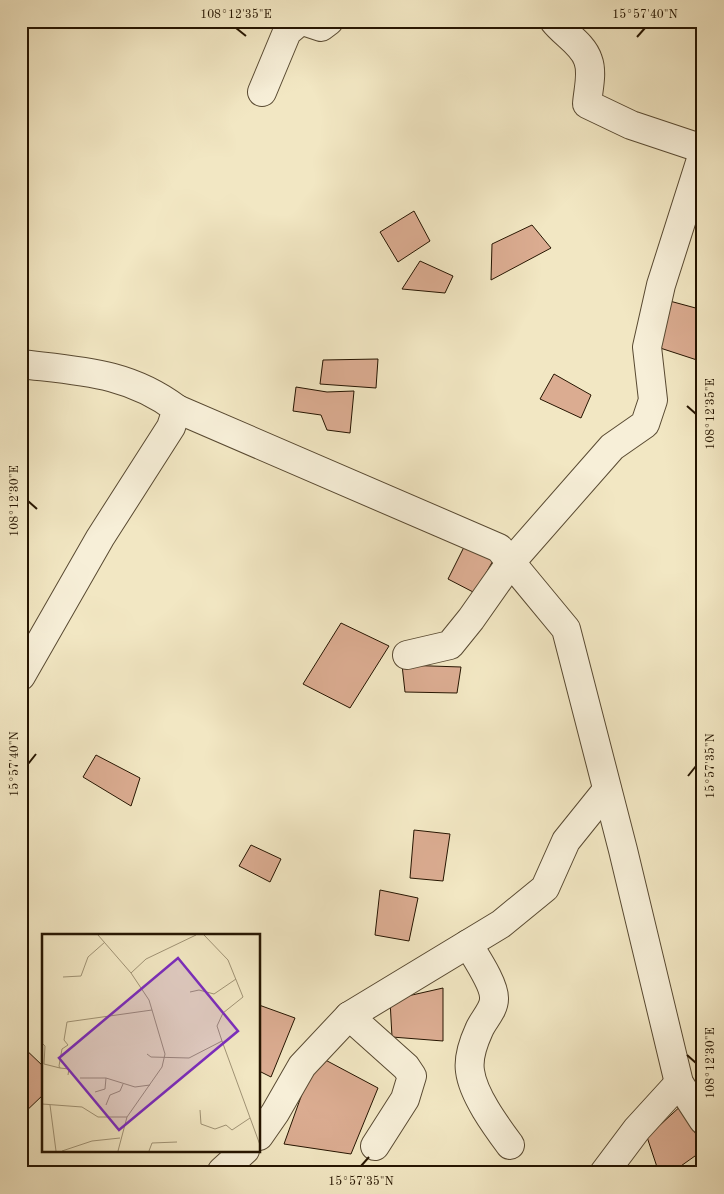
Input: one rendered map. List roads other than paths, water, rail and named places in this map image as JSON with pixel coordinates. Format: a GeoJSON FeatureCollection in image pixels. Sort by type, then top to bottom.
{"type":"FeatureCollection","features":[{"type":"Feature","properties":{"kind":"street"},"geometry":{"type":"LineString","coordinates":[[262,92],[287,32],[301,21],[321,27],[329,21]]}},
{"type":"Feature","properties":{"kind":"street"},"geometry":{"type":"LineString","coordinates":[[554,21],[584,51],[588,60],[590,69],[587,104],[630,125],[703,149]]}},
{"type":"Feature","properties":{"kind":"street"},"geometry":{"type":"LineString","coordinates":[[407,655],[450,645],[471,619],[511,562],[612,447],[645,424],[653,400],[647,347],[661,285],[703,153]]}},
{"type":"Feature","properties":{"kind":"street"},"geometry":{"type":"LineString","coordinates":[[21,364],[105,374],[156,393],[177,409],[500,548],[566,629],[679,1083],[703,1120]]}},
{"type":"Feature","properties":{"kind":"street"},"geometry":{"type":"LineString","coordinates":[[21,676],[100,538],[171,427],[177,409]]}},
{"type":"Feature","properties":{"kind":"street"},"geometry":{"type":"LineString","coordinates":[[260,1135],[275,1113],[302,1066],[348,1016],[501,924],[545,888],[566,841],[607,790]]}},
{"type":"Feature","properties":{"kind":"street"},"geometry":{"type":"LineString","coordinates":[[468,944],[493,990],[494,1000],[472,1049],[470,1070],[475,1088],[498,1129],[510,1145]]}},
{"type":"Feature","properties":{"kind":"street"},"geometry":{"type":"LineString","coordinates":[[348,1016],[406,1067],[412,1076],[405,1099],[375,1146]]}},
{"type":"Feature","properties":{"kind":"street"},"geometry":{"type":"LineString","coordinates":[[604,1173],[637,1129],[679,1083]]}},
{"type":"Feature","properties":{"kind":"street"},"geometry":{"type":"LineString","coordinates":[[222,1171],[242,1152]]}}]}
